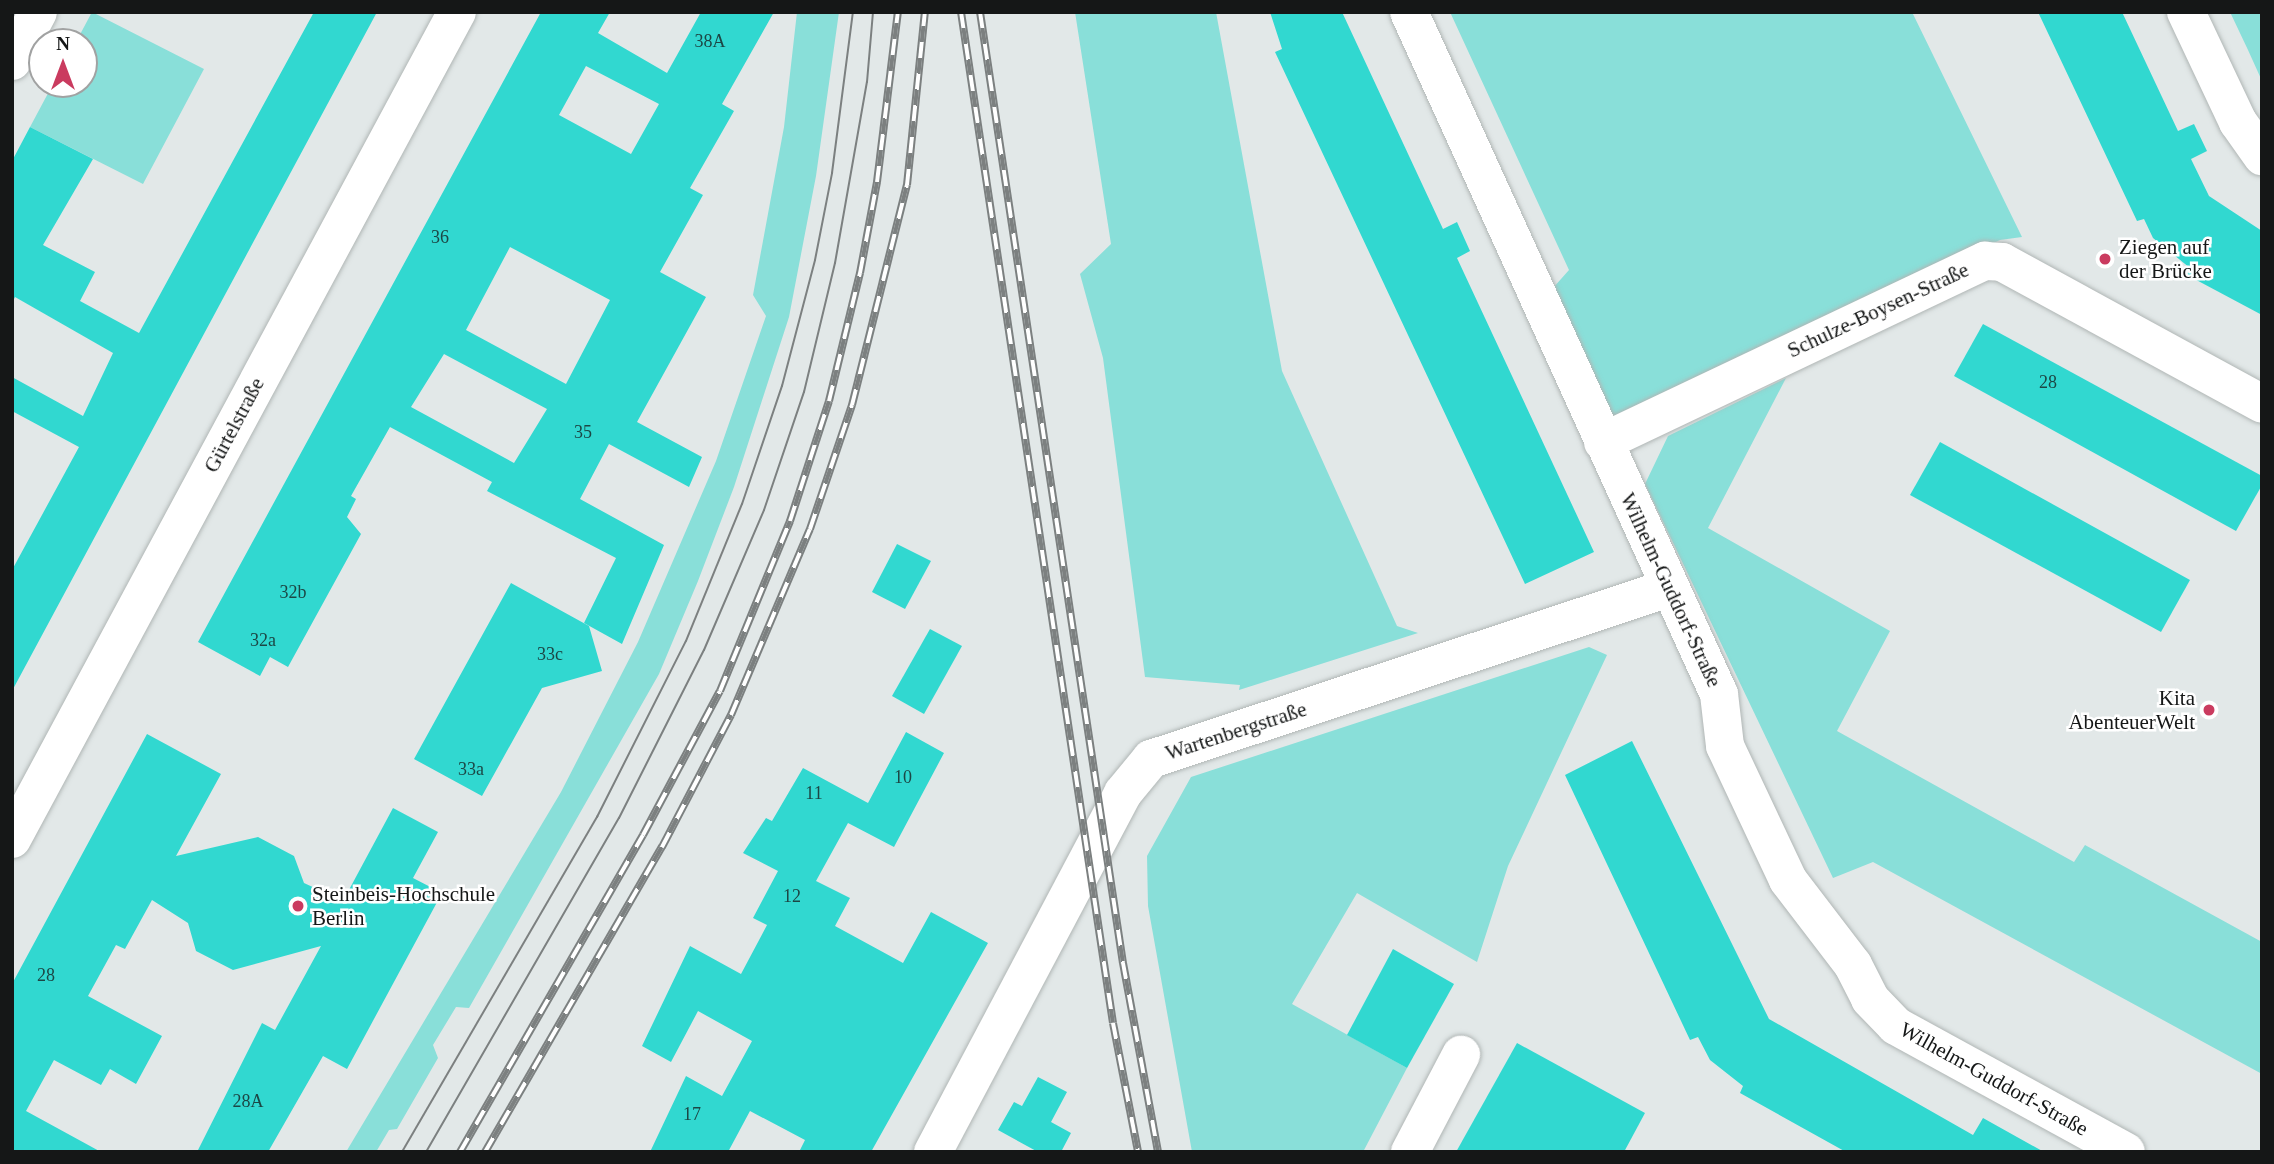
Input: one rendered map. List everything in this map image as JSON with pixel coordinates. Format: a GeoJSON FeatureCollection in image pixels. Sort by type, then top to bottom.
{"type":"FeatureCollection","features":[{"type":"Feature","properties":{"kind":"street"},"geometry":{"type":"LineString","coordinates":[[12,61],[38,12]]}},
{"type":"Feature","properties":{"kind":"street","name":"Gürtelstraße"},"geometry":{"type":"LineString","coordinates":[[12,839],[457,12]]}},
{"type":"Feature","properties":{"kind":"street","name":"Wilhelm-Guddorf-Straße"},"geometry":{"type":"LineString","coordinates":[[1409,12],[1573,367],[1603,442],[1719,694],[1725,746],[1788,880],[1853,964],[1870,999],[1896,1026],[2126,1152]]}},
{"type":"Feature","properties":{"kind":"street"},"geometry":{"type":"LineString","coordinates":[[2186,12],[2238,122],[2262,156]]}},
{"type":"Feature","properties":{"kind":"street","name":"Schulze-Boysen-Straße"},"geometry":{"type":"LineString","coordinates":[[1603,442],[1984,261],[2002,262],[2262,404]]}},
{"type":"Feature","properties":{"kind":"street","name":"Wartenbergstraße"},"geometry":{"type":"LineString","coordinates":[[933,1152],[1124,793],[1151,759],[1670,589]]}},
{"type":"Feature","properties":{"kind":"street"},"geometry":{"type":"LineString","coordinates":[[1410,1152],[1461,1055]]}},
{"type":"Feature","properties":{"kind":"shaded area"},"geometry":{"type":"Polygon","coordinates":[[[92,12],[204,69],[143,184],[30,127],[46,98],[98,98],[98,28],[83,28],[92,12]]]}},
{"type":"Feature","properties":{"kind":"shaded area"},"geometry":{"type":"Polygon","coordinates":[[[797,12],[839,12],[816,176],[789,317],[734,487],[698,581],[659,674],[469,1008],[456,1007],[433,1045],[438,1058],[397,1129],[389,1130],[376,1152],[346,1152],[561,792],[638,642],[716,461],[766,316],[753,295],[784,127],[797,12]]]}},
{"type":"Feature","properties":{"kind":"shaded area"},"geometry":{"type":"Polygon","coordinates":[[[1075,12],[1216,12],[1282,371],[1397,626],[1418,633],[1239,690],[1240,685],[1145,677],[1103,358],[1080,274],[1111,244],[1075,12]]]}},
{"type":"Feature","properties":{"kind":"shaded area"},"geometry":{"type":"Polygon","coordinates":[[[1450,12],[1912,12],[2022,237],[2000,240],[1621,420],[1613,417],[1553,288],[1569,270],[1450,12]]]}},
{"type":"Feature","properties":{"kind":"shaded area"},"geometry":{"type":"Polygon","coordinates":[[[2230,12],[2262,12],[2262,81],[2248,50],[2230,12]]]}},
{"type":"Feature","properties":{"kind":"shaded area"},"geometry":{"type":"Polygon","coordinates":[[[1786,378],[1708,528],[1890,631],[1837,731],[2074,862],[2085,845],[2262,942],[2262,1074],[1873,862],[1833,878],[1645,484],[1668,436],[1786,378]]]}},
{"type":"Feature","properties":{"kind":"shaded area"},"geometry":{"type":"Polygon","coordinates":[[[1589,647],[1607,655],[1508,866],[1477,962],[1357,893],[1292,1004],[1407,1068],[1363,1152],[1192,1152],[1148,906],[1147,856],[1191,777],[1589,647]]]}},
{"type":"Feature","properties":{"kind":"building"},"geometry":{"type":"Polygon","coordinates":[[[314,12],[377,12],[12,691],[12,570],[79,447],[12,411],[12,377],[83,416],[113,353],[15,297],[12,303],[12,161],[30,127],[93,159],[43,245],[95,272],[80,301],[139,333],[314,12]]]}},
{"type":"Feature","properties":{"kind":"building"},"geometry":{"type":"Polygon","coordinates":[[[541,12],[610,12],[598,33],[667,73],[701,12],[774,12],[722,104],[734,111],[690,188],[703,195],[660,272],[706,297],[637,422],[702,457],[689,487],[609,444],[580,499],[664,545],[622,644],[584,623],[616,558],[487,491],[492,482],[390,427],[351,496],[356,499],[347,517],[361,534],[288,667],[270,657],[260,676],[198,642],[541,12]],[[586,66],[559,115],[631,154],[659,104],[586,66]],[[510,247],[466,330],[566,384],[610,300],[510,247]],[[444,354],[411,407],[514,463],[547,409],[444,354]]]}},
{"type":"Feature","properties":{"kind":"building"},"geometry":{"type":"Polygon","coordinates":[[[1270,12],[1342,12],[1443,229],[1457,222],[1470,251],[1457,258],[1594,552],[1525,584],[1275,52],[1282,49],[1270,12]]]}},
{"type":"Feature","properties":{"kind":"building"},"geometry":{"type":"Polygon","coordinates":[[[2038,12],[2122,12],[2178,131],[2194,124],[2207,151],[2191,159],[2209,196],[2262,231],[2262,315],[2187,275],[2190,268],[2153,238],[2144,219],[2137,221],[2038,12]]]}},
{"type":"Feature","properties":{"kind":"building"},"geometry":{"type":"Polygon","coordinates":[[[1983,324],[2262,476],[2262,485],[2236,531],[1954,376],[1983,324]]]}},
{"type":"Feature","properties":{"kind":"building"},"geometry":{"type":"Polygon","coordinates":[[[1940,442],[2190,580],[2161,632],[1910,495],[1940,442]]]}},
{"type":"Feature","properties":{"kind":"building"},"geometry":{"type":"Polygon","coordinates":[[[897,544],[931,561],[905,609],[872,592],[897,544]]]}},
{"type":"Feature","properties":{"kind":"building"},"geometry":{"type":"Polygon","coordinates":[[[511,583],[589,626],[602,671],[542,688],[482,796],[414,759],[511,583]]]}},
{"type":"Feature","properties":{"kind":"building"},"geometry":{"type":"Polygon","coordinates":[[[930,629],[962,646],[924,714],[892,696],[930,629]]]}},
{"type":"Feature","properties":{"kind":"building"},"geometry":{"type":"Polygon","coordinates":[[[906,732],[944,753],[894,847],[848,823],[816,881],[850,898],[835,926],[903,963],[931,912],[988,943],[871,1152],[799,1152],[805,1140],[750,1111],[728,1152],[650,1152],[686,1076],[722,1096],[752,1041],[698,1011],[671,1062],[642,1046],[690,946],[741,974],[767,925],[753,918],[778,871],[743,853],[766,818],[772,821],[803,768],[868,803],[906,732]]]}},
{"type":"Feature","properties":{"kind":"building","name":"Steinbeis-Hochschule Berlin"},"geometry":{"type":"Polygon","coordinates":[[[147,734],[221,774],[176,856],[258,837],[294,856],[304,883],[343,901],[393,808],[438,832],[413,878],[442,893],[347,1069],[323,1056],[268,1152],[197,1152],[262,1023],[275,1030],[321,946],[233,970],[196,951],[188,923],[152,900],[125,949],[116,945],[88,996],[162,1036],[136,1084],[110,1069],[101,1085],[54,1060],[26,1111],[101,1152],[12,1152],[12,984],[147,734]]]}},
{"type":"Feature","properties":{"kind":"building"},"geometry":{"type":"Polygon","coordinates":[[[1632,741],[1769,1019],[1973,1135],[1983,1118],[2044,1152],[1846,1152],[1740,1093],[1743,1086],[1710,1060],[1698,1037],[1690,1040],[1565,775],[1632,741]]]}},
{"type":"Feature","properties":{"kind":"building"},"geometry":{"type":"Polygon","coordinates":[[[1393,949],[1454,984],[1407,1068],[1347,1035],[1393,949]]]}},
{"type":"Feature","properties":{"kind":"building"},"geometry":{"type":"Polygon","coordinates":[[[1517,1043],[1645,1113],[1624,1152],[1456,1152],[1517,1043]]]}},
{"type":"Feature","properties":{"kind":"building"},"geometry":{"type":"Polygon","coordinates":[[[1038,1077],[1067,1092],[1051,1122],[1071,1133],[1061,1152],[1038,1152],[998,1130],[1014,1102],[1022,1106],[1038,1077]]]}},
{"type":"Feature","properties":{"kind":"tram line"},"geometry":{"type":"LineString","coordinates":[[402,1152],[597,817],[686,641],[742,504],[782,386],[815,260],[832,173],[853,12]]}},
{"type":"Feature","properties":{"kind":"tram line"},"geometry":{"type":"LineString","coordinates":[[426,1152],[619,818],[704,650],[764,510],[804,392],[835,263],[867,82],[873,12]]}},
{"type":"Feature","properties":{"kind":"railway"},"geometry":{"type":"LineString","coordinates":[[460,1152],[643,835],[720,691],[790,521],[829,401],[860,273],[877,182],[898,12]]}},
{"type":"Feature","properties":{"kind":"railway"},"geometry":{"type":"LineString","coordinates":[[485,1152],[662,847],[731,715],[810,529],[852,405],[907,185],[925,12]]}},
{"type":"Feature","properties":{"kind":"railway"},"geometry":{"type":"LineString","coordinates":[[961,12],[1113,1023],[1138,1152]]}},
{"type":"Feature","properties":{"kind":"railway"},"geometry":{"type":"LineString","coordinates":[[980,12],[1123,963],[1158,1152]]}},
{"type":"Feature","properties":{"kind":"place","name":"Ziegen auf der Brücke"},"geometry":{"type":"Point","coordinates":[2105,259]}},
{"type":"Feature","properties":{"kind":"place","name":"Kita AbenteuerWelt"},"geometry":{"type":"Point","coordinates":[2209,710]}},
{"type":"Feature","properties":{"kind":"place","name":"Steinbeis-Hochschule Berlin"},"geometry":{"type":"Point","coordinates":[298,906]}}]}
